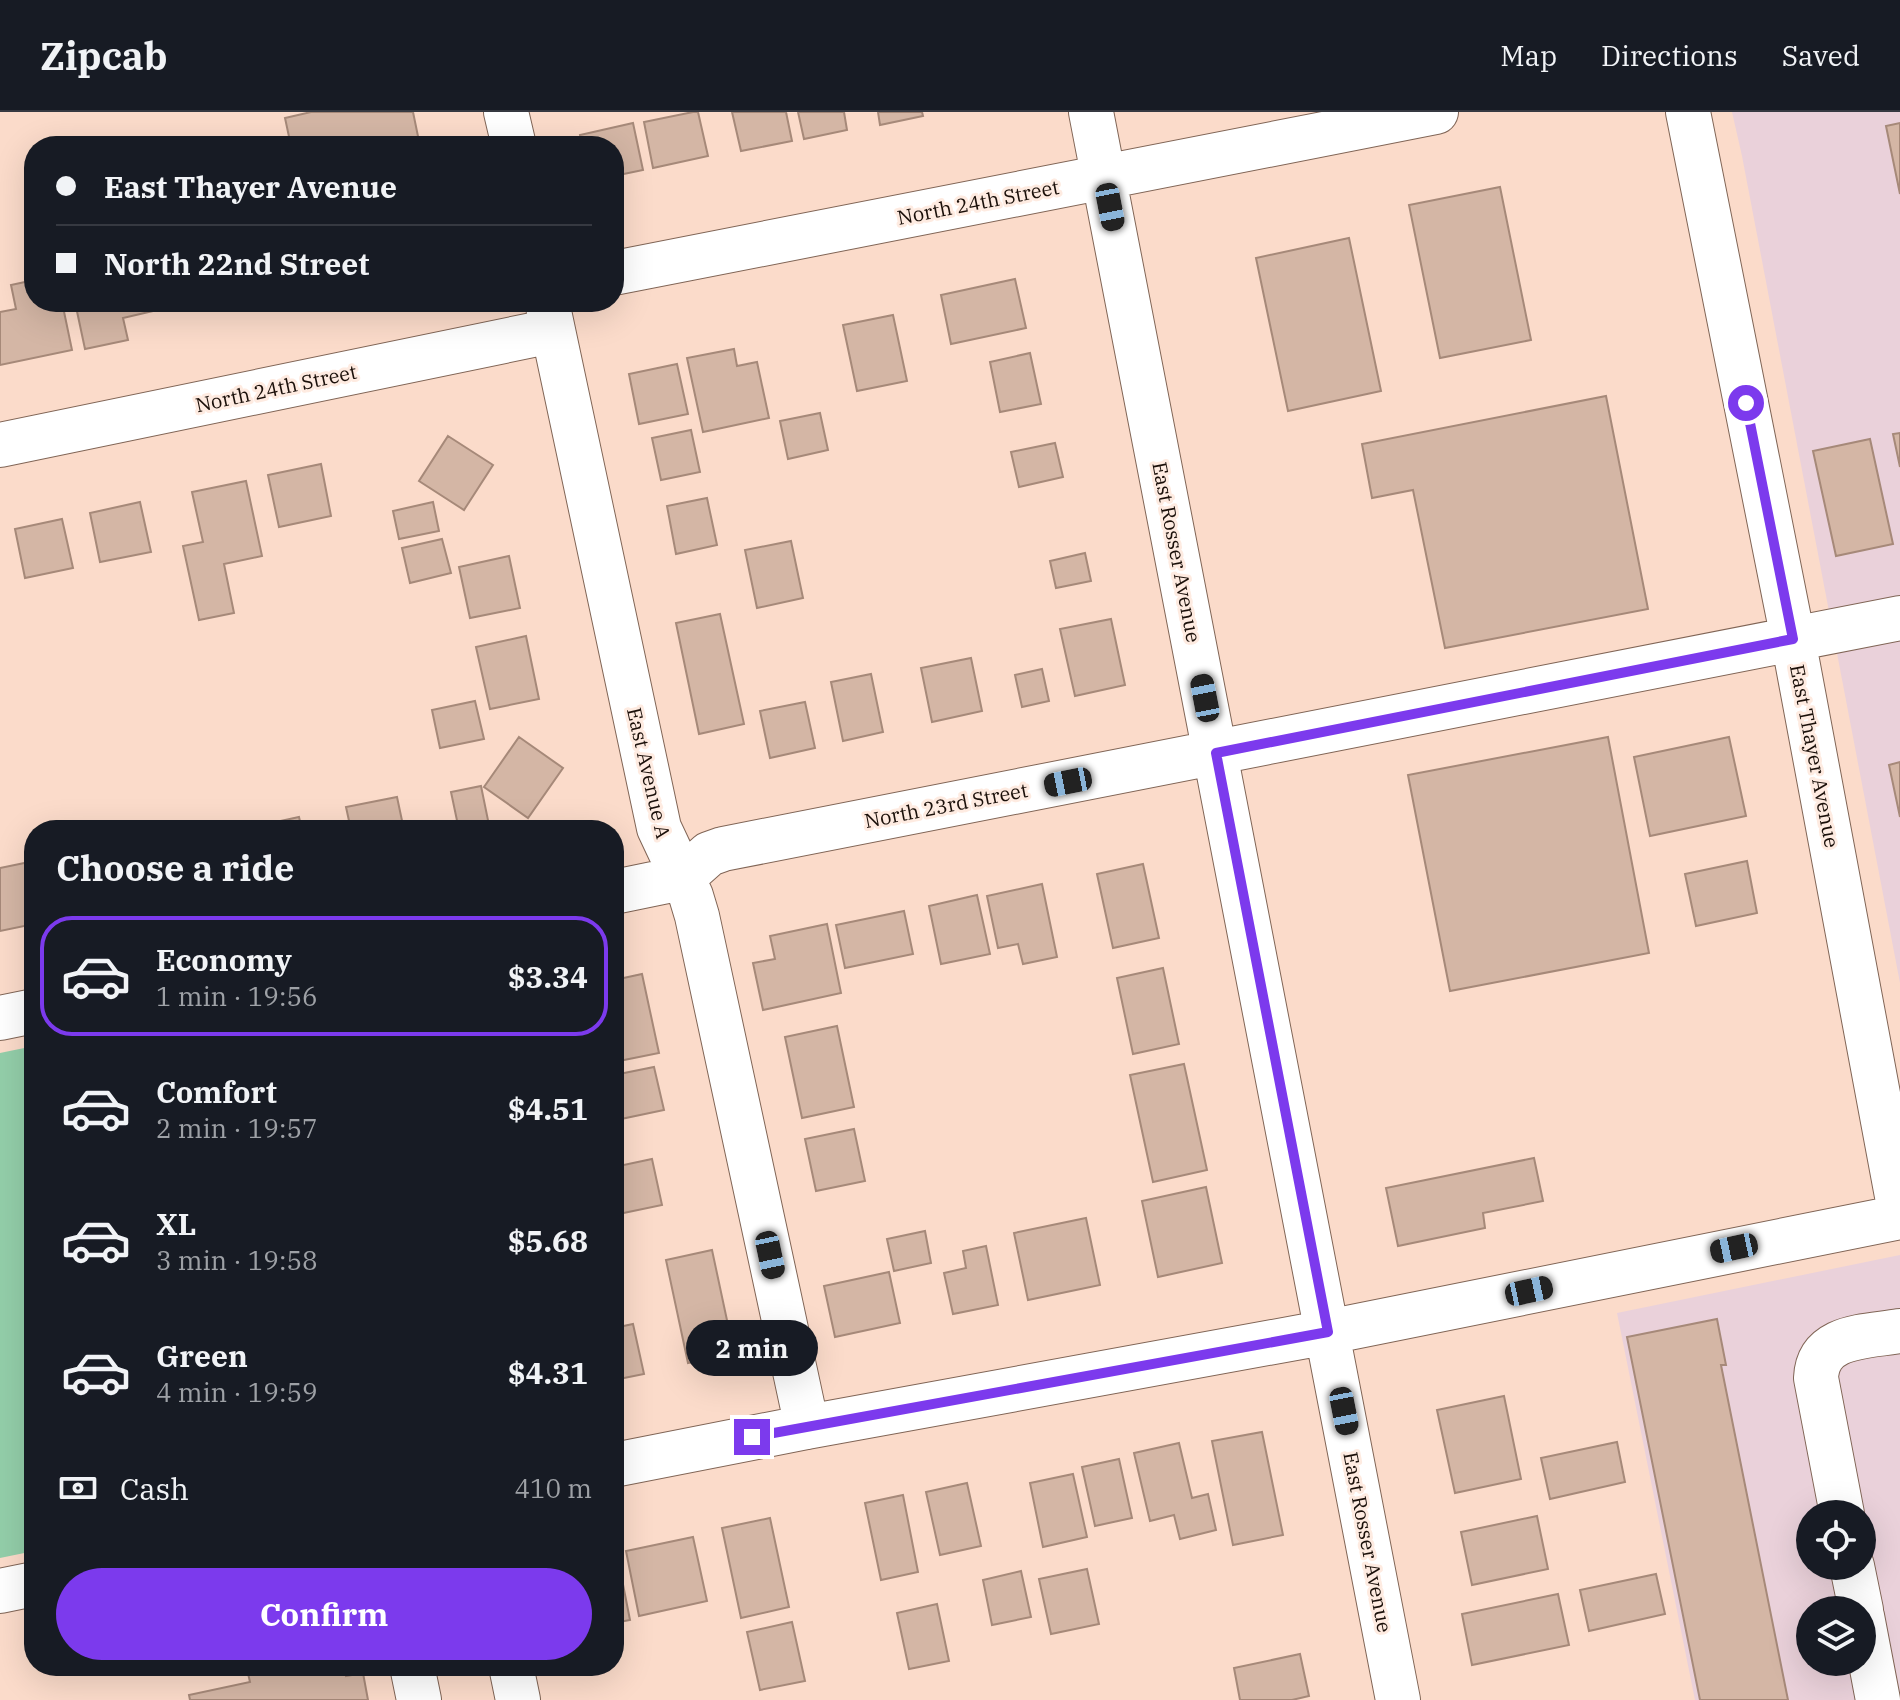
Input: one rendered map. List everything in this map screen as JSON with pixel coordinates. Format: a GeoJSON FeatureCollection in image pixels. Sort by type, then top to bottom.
{"type":"FeatureCollection","features":[{"type":"Feature","properties":{"kind":"street"},"geometry":{"type":"LineString","coordinates":[[506,112],[512,136]]}},
{"type":"Feature","properties":{"kind":"street","name":"East Rosser Avenue"},"geometry":{"type":"LineString","coordinates":[[1091,112],[1398,1700]]}},
{"type":"Feature","properties":{"kind":"street","name":"North 24th Street"},"geometry":{"type":"LineString","coordinates":[[624,271],[1436,112]]}},
{"type":"Feature","properties":{"kind":"street","name":"East Thayer Avenue"},"geometry":{"type":"LineString","coordinates":[[1688,112],[1793,639],[1900,1214]]}},
{"type":"Feature","properties":{"kind":"street","name":"North 24th Street"},"geometry":{"type":"LineString","coordinates":[[0,445],[550,316]]}},
{"type":"Feature","properties":{"kind":"street","name":"East Avenue A"},"geometry":{"type":"LineString","coordinates":[[550,316],[659,828],[691,896],[697,916],[807,1427]]}},
{"type":"Feature","properties":{"kind":"street","name":"North 23rd Street"},"geometry":{"type":"LineString","coordinates":[[624,890],[682,878],[709,854],[723,849],[1900,618]]}},
{"type":"Feature","properties":{"kind":"street"},"geometry":{"type":"LineString","coordinates":[[0,1018],[24,1013]]}},
{"type":"Feature","properties":{"kind":"street"},"geometry":{"type":"LineString","coordinates":[[624,1463],[1328,1332],[1900,1214]]}},
{"type":"Feature","properties":{"kind":"street"},"geometry":{"type":"LineString","coordinates":[[1839,1500],[1816,1367],[1820,1356],[1836,1343],[1900,1331]]}},
{"type":"Feature","properties":{"kind":"street"},"geometry":{"type":"LineString","coordinates":[[0,1591],[24,1586]]}},
{"type":"Feature","properties":{"kind":"street"},"geometry":{"type":"LineString","coordinates":[[414,1676],[419,1700]]}},
{"type":"Feature","properties":{"kind":"street"},"geometry":{"type":"LineString","coordinates":[[513,1676],[518,1700]]}},
{"type":"Feature","properties":{"kind":"street"},"geometry":{"type":"LineString","coordinates":[[1873,1676],[1878,1700]]}},
{"type":"Feature","properties":{"kind":"shaded area"},"geometry":{"type":"Polygon","coordinates":[[[1732,112],[1900,112],[1900,983],[1742,156],[1732,112]]]}},
{"type":"Feature","properties":{"kind":"shaded area"},"geometry":{"type":"Polygon","coordinates":[[[1900,1255],[1900,1700],[1695,1700],[1617,1313],[1900,1255]]]}},
{"type":"Feature","properties":{"kind":"green space"},"geometry":{"type":"Polygon","coordinates":[[[24,1048],[24,1553],[0,1558],[0,1053],[24,1048]]]}},
{"type":"Feature","properties":{"kind":"building"},"geometry":{"type":"Polygon","coordinates":[[[311,112],[413,112],[418,136],[289,136],[285,118],[311,112]]]}},
{"type":"Feature","properties":{"kind":"building"},"geometry":{"type":"Polygon","coordinates":[[[698,112],[708,156],[653,168],[644,122],[698,112]]]}},
{"type":"Feature","properties":{"kind":"building"},"geometry":{"type":"Polygon","coordinates":[[[732,112],[786,112],[792,141],[741,151],[732,112]]]}},
{"type":"Feature","properties":{"kind":"building"},"geometry":{"type":"Polygon","coordinates":[[[798,112],[844,112],[847,130],[804,139],[798,112]]]}},
{"type":"Feature","properties":{"kind":"building"},"geometry":{"type":"Polygon","coordinates":[[[878,112],[922,112],[923,116],[880,125],[878,112]]]}},
{"type":"Feature","properties":{"kind":"building"},"geometry":{"type":"Polygon","coordinates":[[[633,123],[643,170],[624,174],[624,136],[580,135],[633,123]]]}},
{"type":"Feature","properties":{"kind":"building"},"geometry":{"type":"Polygon","coordinates":[[[1900,123],[1900,194],[1886,126],[1900,123]]]}},
{"type":"Feature","properties":{"kind":"building"},"geometry":{"type":"Polygon","coordinates":[[[1500,187],[1531,340],[1440,358],[1409,205],[1500,187]]]}},
{"type":"Feature","properties":{"kind":"building"},"geometry":{"type":"Polygon","coordinates":[[[1349,238],[1381,391],[1288,411],[1256,258],[1349,238]]]}},
{"type":"Feature","properties":{"kind":"building"},"geometry":{"type":"Polygon","coordinates":[[[1015,279],[1026,328],[951,344],[941,295],[1015,279]]]}},
{"type":"Feature","properties":{"kind":"building"},"geometry":{"type":"Polygon","coordinates":[[[24,282],[24,312],[64,312],[72,350],[0,365],[0,312],[16,309],[11,285],[24,282]]]}},
{"type":"Feature","properties":{"kind":"building"},"geometry":{"type":"Polygon","coordinates":[[[77,312],[149,312],[123,318],[128,340],[85,349],[77,312]]]}},
{"type":"Feature","properties":{"kind":"building"},"geometry":{"type":"Polygon","coordinates":[[[893,315],[907,381],[857,391],[843,325],[893,315]]]}},
{"type":"Feature","properties":{"kind":"building"},"geometry":{"type":"Polygon","coordinates":[[[734,349],[737,366],[757,362],[769,418],[703,432],[687,358],[734,349]]]}},
{"type":"Feature","properties":{"kind":"building"},"geometry":{"type":"Polygon","coordinates":[[[1030,353],[1041,404],[1000,412],[990,362],[1030,353]]]}},
{"type":"Feature","properties":{"kind":"building"},"geometry":{"type":"Polygon","coordinates":[[[677,364],[688,414],[639,424],[629,374],[677,364]]]}},
{"type":"Feature","properties":{"kind":"building"},"geometry":{"type":"Polygon","coordinates":[[[1606,396],[1648,609],[1445,648],[1413,490],[1372,498],[1362,444],[1606,396]]]}},
{"type":"Feature","properties":{"kind":"building"},"geometry":{"type":"Polygon","coordinates":[[[820,413],[828,450],[788,459],[780,421],[820,413]]]}},
{"type":"Feature","properties":{"kind":"building"},"geometry":{"type":"Polygon","coordinates":[[[691,430],[700,472],[661,480],[652,438],[691,430]]]}},
{"type":"Feature","properties":{"kind":"building"},"geometry":{"type":"Polygon","coordinates":[[[1900,433],[1900,467],[1893,434],[1900,433]]]}},
{"type":"Feature","properties":{"kind":"building"},"geometry":{"type":"Polygon","coordinates":[[[448,436],[493,465],[464,510],[419,481],[448,436]]]}},
{"type":"Feature","properties":{"kind":"building"},"geometry":{"type":"Polygon","coordinates":[[[1870,439],[1893,544],[1836,556],[1813,451],[1870,439]]]}},
{"type":"Feature","properties":{"kind":"building"},"geometry":{"type":"Polygon","coordinates":[[[1055,443],[1063,477],[1019,487],[1011,452],[1055,443]]]}},
{"type":"Feature","properties":{"kind":"building"},"geometry":{"type":"Polygon","coordinates":[[[321,464],[331,516],[279,527],[268,475],[321,464]]]}},
{"type":"Feature","properties":{"kind":"building"},"geometry":{"type":"Polygon","coordinates":[[[246,481],[262,556],[224,564],[234,613],[199,620],[183,546],[203,542],[192,492],[246,481]]]}},
{"type":"Feature","properties":{"kind":"building"},"geometry":{"type":"Polygon","coordinates":[[[707,498],[717,545],[676,554],[667,506],[707,498]]]}},
{"type":"Feature","properties":{"kind":"building"},"geometry":{"type":"Polygon","coordinates":[[[140,502],[151,552],[100,562],[90,513],[140,502]]]}},
{"type":"Feature","properties":{"kind":"building"},"geometry":{"type":"Polygon","coordinates":[[[433,502],[439,531],[399,539],[393,511],[433,502]]]}},
{"type":"Feature","properties":{"kind":"building"},"geometry":{"type":"Polygon","coordinates":[[[62,519],[73,568],[25,578],[15,529],[62,519]]]}},
{"type":"Feature","properties":{"kind":"building"},"geometry":{"type":"Polygon","coordinates":[[[442,539],[451,573],[410,583],[402,548],[442,539]]]}},
{"type":"Feature","properties":{"kind":"building"},"geometry":{"type":"Polygon","coordinates":[[[791,541],[803,598],[757,608],[745,550],[791,541]]]}},
{"type":"Feature","properties":{"kind":"building"},"geometry":{"type":"Polygon","coordinates":[[[1085,553],[1091,581],[1056,588],[1050,561],[1085,553]]]}},
{"type":"Feature","properties":{"kind":"building"},"geometry":{"type":"Polygon","coordinates":[[[509,556],[520,608],[470,618],[459,567],[509,556]]]}},
{"type":"Feature","properties":{"kind":"building"},"geometry":{"type":"Polygon","coordinates":[[[720,614],[744,724],[699,734],[676,623],[720,614]]]}},
{"type":"Feature","properties":{"kind":"building"},"geometry":{"type":"Polygon","coordinates":[[[1111,619],[1125,685],[1075,696],[1060,629],[1111,619]]]}},
{"type":"Feature","properties":{"kind":"building"},"geometry":{"type":"Polygon","coordinates":[[[526,636],[539,699],[490,709],[476,647],[526,636]]]}},
{"type":"Feature","properties":{"kind":"building"},"geometry":{"type":"Polygon","coordinates":[[[971,658],[982,711],[932,722],[921,668],[971,658]]]}},
{"type":"Feature","properties":{"kind":"building"},"geometry":{"type":"Polygon","coordinates":[[[1042,669],[1049,701],[1022,707],[1015,675],[1042,669]]]}},
{"type":"Feature","properties":{"kind":"building"},"geometry":{"type":"Polygon","coordinates":[[[871,674],[883,732],[843,741],[831,682],[871,674]]]}},
{"type":"Feature","properties":{"kind":"building"},"geometry":{"type":"Polygon","coordinates":[[[475,701],[484,739],[440,748],[432,710],[475,701]]]}},
{"type":"Feature","properties":{"kind":"building"},"geometry":{"type":"Polygon","coordinates":[[[805,702],[815,748],[770,758],[760,711],[805,702]]]}},
{"type":"Feature","properties":{"kind":"building"},"geometry":{"type":"Polygon","coordinates":[[[519,737],[563,768],[528,818],[484,787],[519,737]]]}},
{"type":"Feature","properties":{"kind":"building"},"geometry":{"type":"Polygon","coordinates":[[[1608,737],[1649,953],[1450,991],[1408,775],[1608,737]]]}},
{"type":"Feature","properties":{"kind":"building"},"geometry":{"type":"Polygon","coordinates":[[[1729,737],[1746,816],[1650,836],[1634,757],[1729,737]]]}},
{"type":"Feature","properties":{"kind":"building"},"geometry":{"type":"Polygon","coordinates":[[[1900,762],[1900,817],[1889,765],[1900,762]]]}},
{"type":"Feature","properties":{"kind":"building"},"geometry":{"type":"Polygon","coordinates":[[[481,786],[488,820],[457,820],[451,792],[481,786]]]}},
{"type":"Feature","properties":{"kind":"building"},"geometry":{"type":"Polygon","coordinates":[[[397,797],[402,820],[349,820],[346,807],[397,797]]]}},
{"type":"Feature","properties":{"kind":"building"},"geometry":{"type":"Polygon","coordinates":[[[1747,861],[1757,913],[1696,926],[1685,874],[1747,861]]]}},
{"type":"Feature","properties":{"kind":"building"},"geometry":{"type":"Polygon","coordinates":[[[24,863],[24,926],[0,931],[0,868],[24,863]]]}},
{"type":"Feature","properties":{"kind":"building"},"geometry":{"type":"Polygon","coordinates":[[[1143,864],[1159,938],[1113,948],[1097,874],[1143,864]]]}},
{"type":"Feature","properties":{"kind":"building"},"geometry":{"type":"Polygon","coordinates":[[[1042,884],[1057,957],[1023,964],[1018,944],[998,948],[987,896],[1042,884]]]}},
{"type":"Feature","properties":{"kind":"building"},"geometry":{"type":"Polygon","coordinates":[[[977,895],[990,954],[941,964],[929,906],[977,895]]]}},
{"type":"Feature","properties":{"kind":"building"},"geometry":{"type":"Polygon","coordinates":[[[904,911],[913,954],[845,968],[836,925],[904,911]]]}},
{"type":"Feature","properties":{"kind":"building"},"geometry":{"type":"Polygon","coordinates":[[[827,924],[841,993],[763,1010],[753,963],[775,959],[770,936],[827,924]]]}},
{"type":"Feature","properties":{"kind":"building"},"geometry":{"type":"Polygon","coordinates":[[[1163,968],[1179,1044],[1133,1054],[1117,978],[1163,968]]]}},
{"type":"Feature","properties":{"kind":"building"},"geometry":{"type":"Polygon","coordinates":[[[642,974],[659,1053],[624,1060],[624,978],[642,974]]]}},
{"type":"Feature","properties":{"kind":"building"},"geometry":{"type":"Polygon","coordinates":[[[837,1026],[854,1107],[802,1118],[785,1037],[837,1026]]]}},
{"type":"Feature","properties":{"kind":"building"},"geometry":{"type":"Polygon","coordinates":[[[1184,1064],[1207,1170],[1153,1182],[1130,1075],[1184,1064]]]}},
{"type":"Feature","properties":{"kind":"building"},"geometry":{"type":"Polygon","coordinates":[[[654,1067],[664,1110],[624,1118],[624,1073],[654,1067]]]}},
{"type":"Feature","properties":{"kind":"building"},"geometry":{"type":"Polygon","coordinates":[[[854,1129],[865,1181],[816,1191],[805,1139],[854,1129]]]}},
{"type":"Feature","properties":{"kind":"building"},"geometry":{"type":"Polygon","coordinates":[[[1534,1158],[1543,1201],[1483,1213],[1485,1228],[1398,1246],[1386,1188],[1534,1158]]]}},
{"type":"Feature","properties":{"kind":"building"},"geometry":{"type":"Polygon","coordinates":[[[652,1159],[662,1205],[624,1213],[624,1165],[652,1159]]]}},
{"type":"Feature","properties":{"kind":"building"},"geometry":{"type":"Polygon","coordinates":[[[1206,1187],[1222,1263],[1158,1277],[1142,1201],[1206,1187]]]}},
{"type":"Feature","properties":{"kind":"building"},"geometry":{"type":"Polygon","coordinates":[[[1086,1218],[1100,1285],[1028,1300],[1014,1233],[1086,1218]]]}},
{"type":"Feature","properties":{"kind":"building"},"geometry":{"type":"Polygon","coordinates":[[[925,1231],[931,1263],[894,1271],[887,1239],[925,1231]]]}},
{"type":"Feature","properties":{"kind":"building"},"geometry":{"type":"Polygon","coordinates":[[[986,1246],[998,1305],[953,1314],[944,1273],[966,1268],[963,1251],[986,1246]]]}},
{"type":"Feature","properties":{"kind":"building"},"geometry":{"type":"Polygon","coordinates":[[[712,1250],[734,1353],[688,1363],[666,1260],[712,1250]]]}},
{"type":"Feature","properties":{"kind":"building"},"geometry":{"type":"Polygon","coordinates":[[[889,1272],[900,1323],[835,1337],[824,1286],[889,1272]]]}},
{"type":"Feature","properties":{"kind":"building"},"geometry":{"type":"Polygon","coordinates":[[[1717,1319],[1726,1365],[1721,1365],[1788,1700],[1700,1700],[1627,1337],[1717,1319]]]}},
{"type":"Feature","properties":{"kind":"building"},"geometry":{"type":"Polygon","coordinates":[[[633,1324],[644,1374],[624,1378],[624,1326],[633,1324]]]}},
{"type":"Feature","properties":{"kind":"building"},"geometry":{"type":"Polygon","coordinates":[[[1504,1396],[1521,1479],[1455,1493],[1437,1410],[1504,1396]]]}},
{"type":"Feature","properties":{"kind":"building"},"geometry":{"type":"Polygon","coordinates":[[[1262,1432],[1283,1535],[1233,1545],[1212,1441],[1262,1432]]]}},
{"type":"Feature","properties":{"kind":"building"},"geometry":{"type":"Polygon","coordinates":[[[1617,1442],[1625,1482],[1550,1499],[1541,1458],[1617,1442]]]}},
{"type":"Feature","properties":{"kind":"building"},"geometry":{"type":"Polygon","coordinates":[[[1179,1443],[1192,1498],[1208,1494],[1216,1530],[1180,1539],[1174,1515],[1150,1521],[1134,1453],[1179,1443]]]}},
{"type":"Feature","properties":{"kind":"building"},"geometry":{"type":"Polygon","coordinates":[[[1119,1459],[1132,1518],[1095,1526],[1082,1467],[1119,1459]]]}},
{"type":"Feature","properties":{"kind":"building"},"geometry":{"type":"Polygon","coordinates":[[[1073,1474],[1087,1537],[1043,1547],[1030,1483],[1073,1474]]]}},
{"type":"Feature","properties":{"kind":"building"},"geometry":{"type":"Polygon","coordinates":[[[967,1483],[981,1546],[940,1555],[926,1492],[967,1483]]]}},
{"type":"Feature","properties":{"kind":"building"},"geometry":{"type":"Polygon","coordinates":[[[903,1495],[918,1572],[881,1580],[865,1503],[903,1495]]]}},
{"type":"Feature","properties":{"kind":"building"},"geometry":{"type":"Polygon","coordinates":[[[1537,1516],[1548,1569],[1472,1585],[1461,1532],[1537,1516]]]}},
{"type":"Feature","properties":{"kind":"building"},"geometry":{"type":"Polygon","coordinates":[[[770,1518],[789,1607],[741,1618],[722,1528],[770,1518]]]}},
{"type":"Feature","properties":{"kind":"building"},"geometry":{"type":"Polygon","coordinates":[[[693,1537],[707,1601],[639,1616],[626,1551],[693,1537]]]}},
{"type":"Feature","properties":{"kind":"building"},"geometry":{"type":"Polygon","coordinates":[[[1087,1569],[1099,1624],[1051,1634],[1039,1579],[1087,1569]]]}},
{"type":"Feature","properties":{"kind":"building"},"geometry":{"type":"Polygon","coordinates":[[[1021,1571],[1031,1617],[992,1625],[983,1580],[1021,1571]]]}},
{"type":"Feature","properties":{"kind":"building"},"geometry":{"type":"Polygon","coordinates":[[[1656,1574],[1665,1614],[1589,1631],[1580,1590],[1656,1574]]]}},
{"type":"Feature","properties":{"kind":"building"},"geometry":{"type":"Polygon","coordinates":[[[624,1590],[630,1620],[624,1621],[624,1590]]]}},
{"type":"Feature","properties":{"kind":"building"},"geometry":{"type":"Polygon","coordinates":[[[1558,1594],[1569,1645],[1472,1665],[1462,1614],[1558,1594]]]}},
{"type":"Feature","properties":{"kind":"building"},"geometry":{"type":"Polygon","coordinates":[[[937,1604],[949,1661],[909,1669],[897,1613],[937,1604]]]}},
{"type":"Feature","properties":{"kind":"building"},"geometry":{"type":"Polygon","coordinates":[[[792,1622],[805,1681],[760,1690],[747,1632],[792,1622]]]}},
{"type":"Feature","properties":{"kind":"building"},"geometry":{"type":"Polygon","coordinates":[[[1300,1654],[1309,1696],[1292,1700],[1240,1700],[1234,1668],[1300,1654]]]}},
{"type":"Feature","properties":{"kind":"building"},"geometry":{"type":"Polygon","coordinates":[[[249,1676],[364,1676],[368,1700],[190,1700],[189,1695],[250,1682],[249,1676]]]}},
{"type":"Feature","properties":{"kind":"route"},"geometry":{"type":"LineString","coordinates":[[752,1437],[1328,1332],[1216,753],[1793,639],[1746,403]]}}]}
